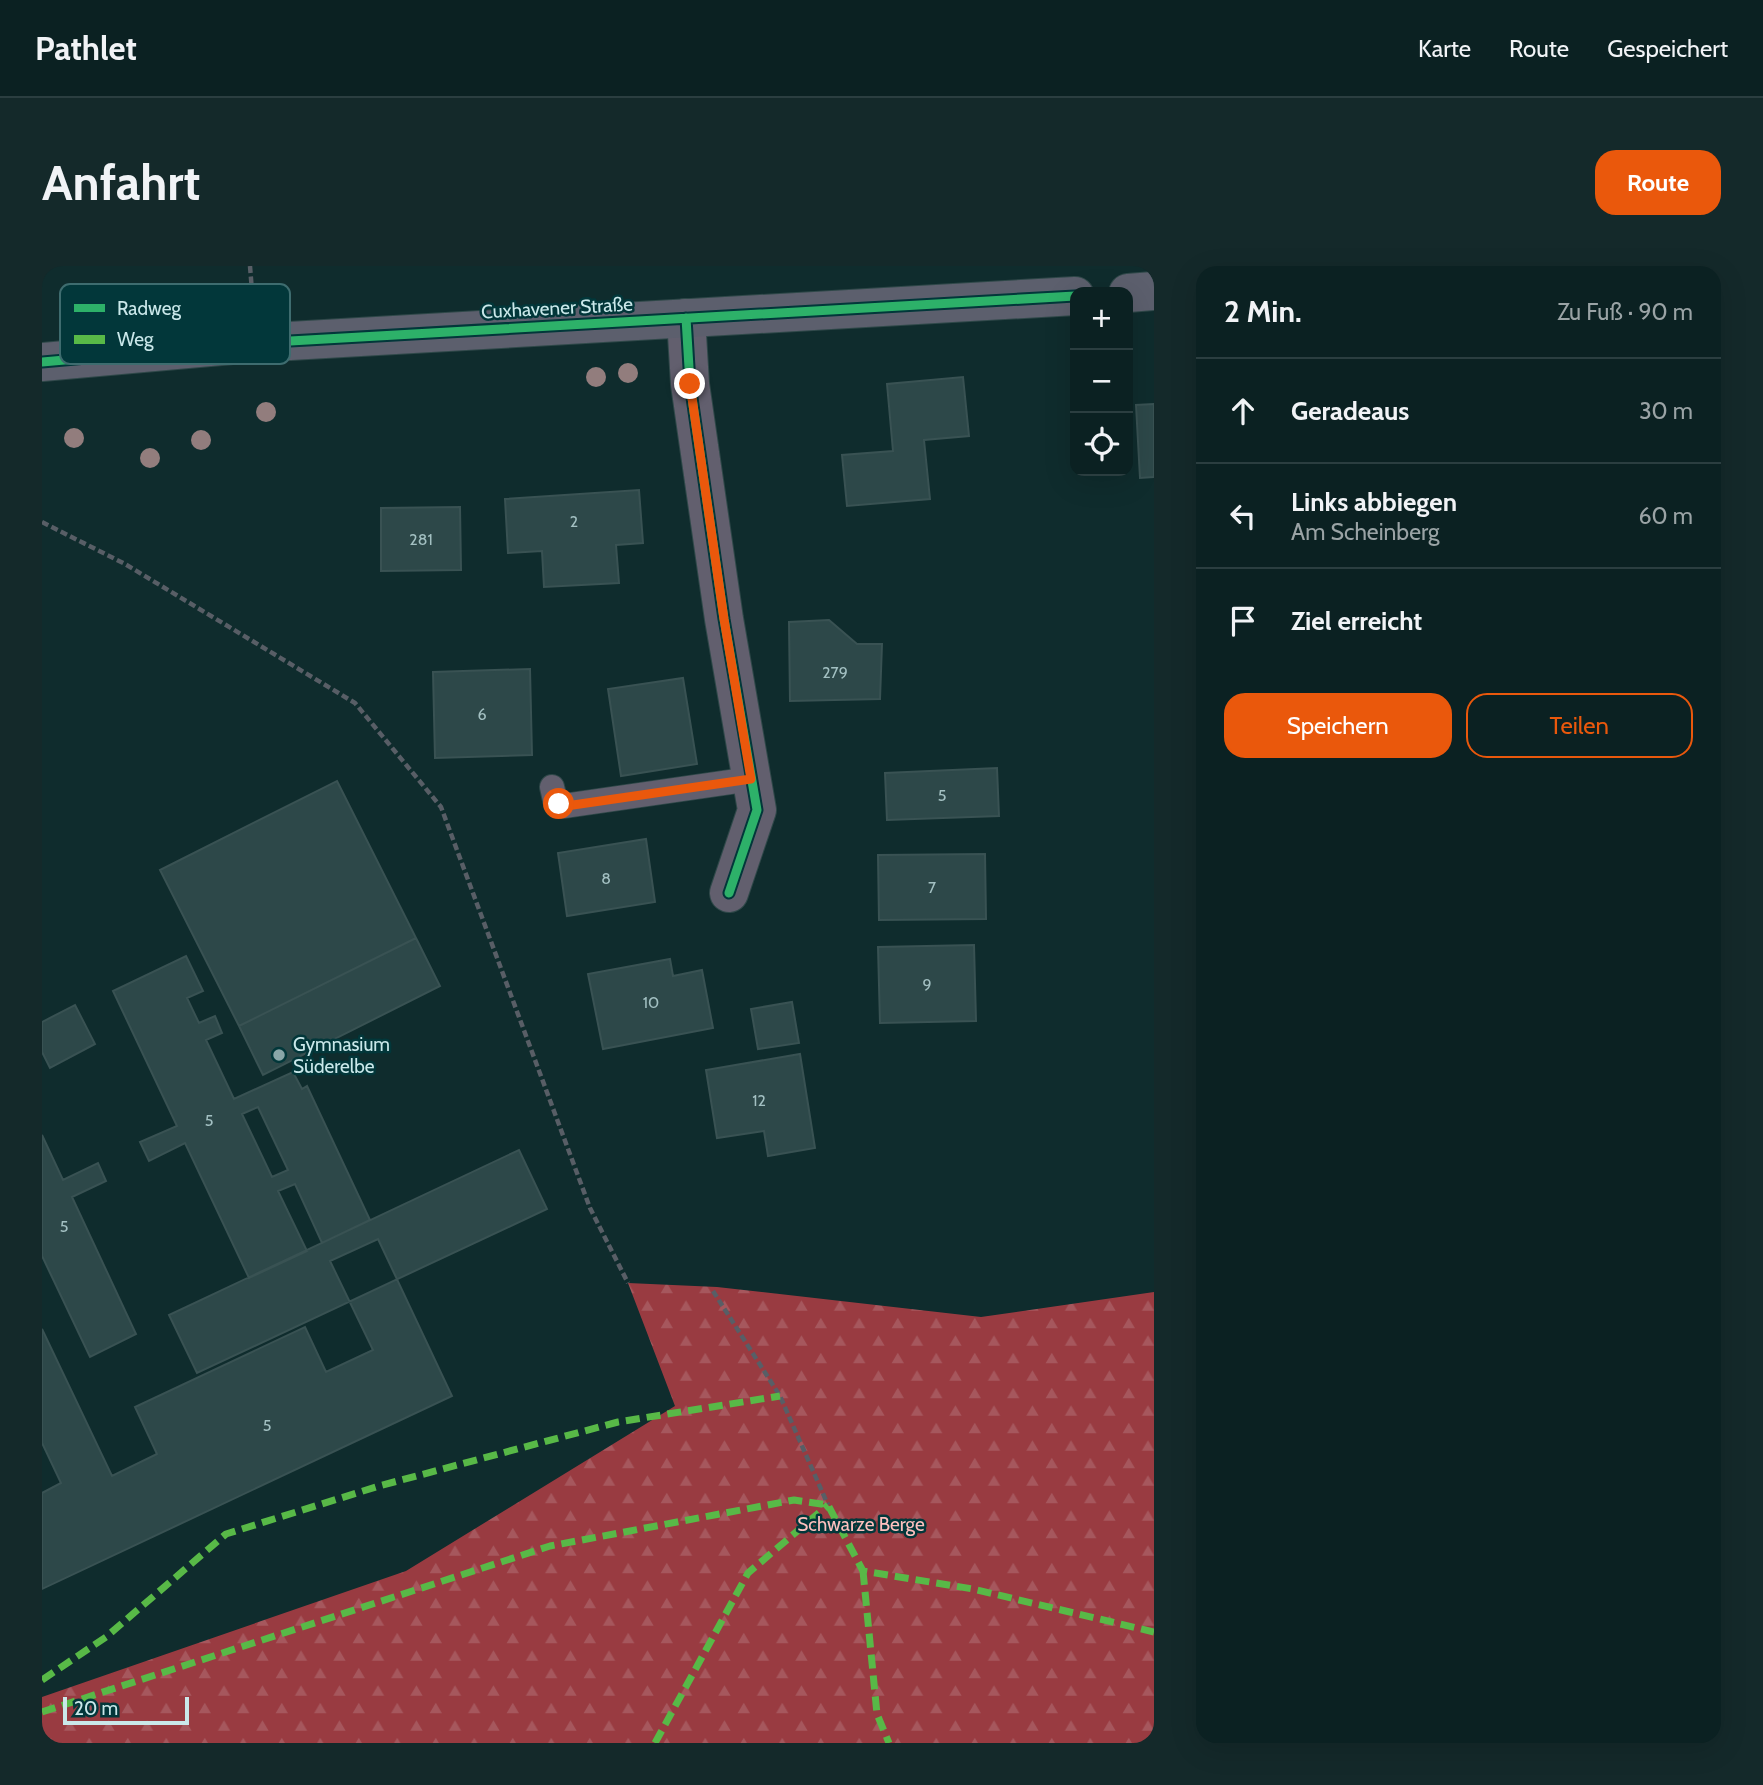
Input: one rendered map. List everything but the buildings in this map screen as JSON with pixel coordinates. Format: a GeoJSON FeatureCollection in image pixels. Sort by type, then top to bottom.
{"type":"FeatureCollection","features":[{"type":"Feature","properties":{"kind":"main road"},"geometry":{"type":"LineString","coordinates":[[1133,293],[1154,291]]}},
{"type":"Feature","properties":{"kind":"main road","name":"Cuxhavener Straße"},"geometry":{"type":"LineString","coordinates":[[290,341],[1070,296]]}},
{"type":"Feature","properties":{"kind":"main road","name":"Cuxhavener Straße"},"geometry":{"type":"LineString","coordinates":[[42,362],[60,360]]}},
{"type":"Feature","properties":{"kind":"street"},"geometry":{"type":"LineString","coordinates":[[686,318],[690,384],[724,619],[757,810],[729,892]]}},
{"type":"Feature","properties":{"kind":"lane"},"geometry":{"type":"LineString","coordinates":[[552,787],[555,800],[564,806],[751,779]]}},
{"type":"Feature","properties":{"kind":"path"},"geometry":{"type":"LineString","coordinates":[[42,522],[125,564],[355,703],[441,807],[590,1208],[628,1283]]}},
{"type":"Feature","properties":{"kind":"path"},"geometry":{"type":"LineString","coordinates":[[713,1291],[780,1396],[828,1505]]}},
{"type":"Feature","properties":{"kind":"green space","name":"Schwarze Berge"},"geometry":{"type":"Polygon","coordinates":[[[628,1283],[717,1287],[981,1317],[1154,1292],[1154,1743],[42,1743],[42,1697],[406,1571],[675,1406],[628,1283]]]}},
{"type":"Feature","properties":{"kind":"marked path"},"geometry":{"type":"LineString","coordinates":[[42,1680],[106,1637],[226,1534],[379,1486],[618,1422],[780,1396]]}},
{"type":"Feature","properties":{"kind":"marked path"},"geometry":{"type":"LineString","coordinates":[[42,1712],[550,1546],[794,1500],[828,1505],[863,1571],[973,1589],[1154,1632]]}},
{"type":"Feature","properties":{"kind":"marked path"},"geometry":{"type":"LineString","coordinates":[[655,1743],[748,1573],[828,1505]]}},
{"type":"Feature","properties":{"kind":"marked path"},"geometry":{"type":"LineString","coordinates":[[863,1571],[877,1714],[889,1743]]}},
{"type":"Feature","properties":{"kind":"cycle path"},"geometry":{"type":"LineString","coordinates":[[290,341],[1070,296]]}},
{"type":"Feature","properties":{"kind":"cycle path"},"geometry":{"type":"LineString","coordinates":[[686,318],[690,384],[724,619],[757,810],[729,893]]}},
{"type":"Feature","properties":{"kind":"cycle path"},"geometry":{"type":"LineString","coordinates":[[42,362],[60,360]]}},
{"type":"Feature","properties":{"kind":"place","name":"Gymnasium Süderelbe"},"geometry":{"type":"Point","coordinates":[279,1055]}},
{"type":"Feature","properties":{"kind":"route"},"geometry":{"type":"LineString","coordinates":[[559,804],[573,805],[751,779],[724,619],[690,384]]}}]}
